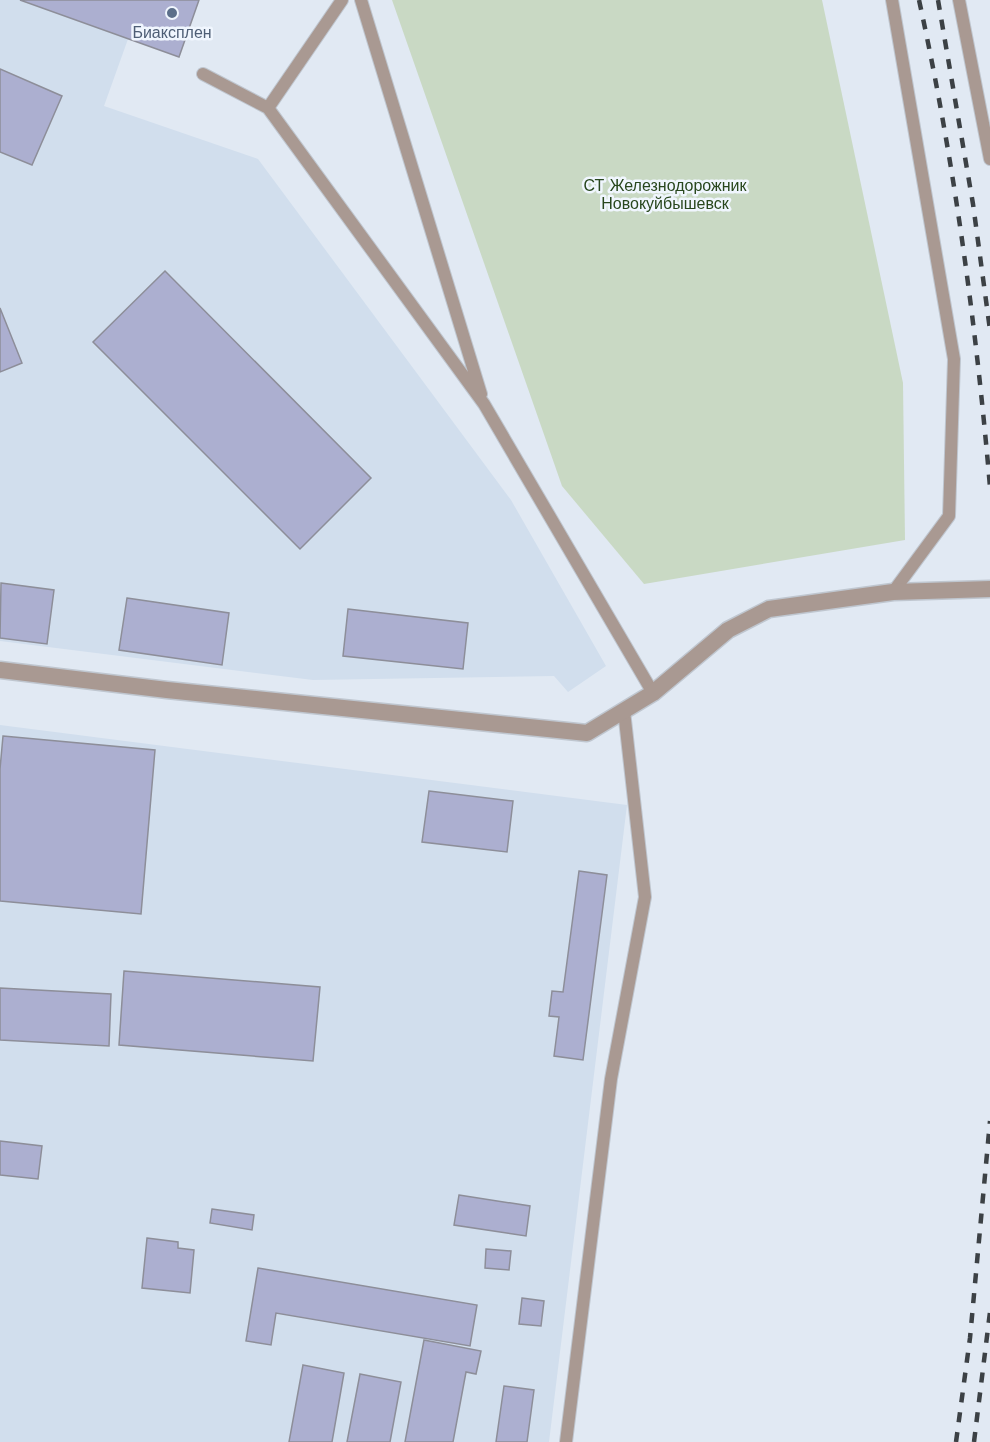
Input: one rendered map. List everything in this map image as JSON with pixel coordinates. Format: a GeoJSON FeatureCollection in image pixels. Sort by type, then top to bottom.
{"type":"FeatureCollection","features":[{"type":"Feature","properties":{"kind":"street"},"geometry":{"type":"LineString","coordinates":[[0,670],[167,690],[587,733],[653,693],[728,630],[769,609],[893,592],[990,589]]}},
{"type":"Feature","properties":{"kind":"lane"},"geometry":{"type":"LineString","coordinates":[[268,108],[342,0]]}},
{"type":"Feature","properties":{"kind":"lane"},"geometry":{"type":"LineString","coordinates":[[361,0],[484,404]]}},
{"type":"Feature","properties":{"kind":"lane"},"geometry":{"type":"LineString","coordinates":[[892,0],[954,359],[949,516],[893,592]]}},
{"type":"Feature","properties":{"kind":"lane"},"geometry":{"type":"LineString","coordinates":[[959,0],[990,159]]}},
{"type":"Feature","properties":{"kind":"lane"},"geometry":{"type":"LineString","coordinates":[[203,74],[268,108],[484,404],[653,693]]}},
{"type":"Feature","properties":{"kind":"lane"},"geometry":{"type":"LineString","coordinates":[[566,1442],[611,1078],[645,897],[624,711]]}},
{"type":"Feature","properties":{"kind":"shaded area"},"geometry":{"type":"Polygon","coordinates":[[[0,0],[20,0],[128,39],[104,106],[258,159],[511,500],[606,666],[568,692],[554,676],[313,680],[0,641],[0,0]]]}},
{"type":"Feature","properties":{"kind":"shaded area"},"geometry":{"type":"Polygon","coordinates":[[[0,725],[627,805],[549,1442],[0,1442],[0,725]]]}},
{"type":"Feature","properties":{"kind":"green space","name":"СТ Железнодорожник Новокуйбышевск"},"geometry":{"type":"Polygon","coordinates":[[[392,0],[822,0],[903,383],[905,540],[644,584],[562,486],[392,0]]]}},
{"type":"Feature","properties":{"kind":"building"},"geometry":{"type":"Polygon","coordinates":[[[20,0],[199,0],[179,57],[20,0]]]}},
{"type":"Feature","properties":{"kind":"building"},"geometry":{"type":"Polygon","coordinates":[[[0,69],[62,96],[32,165],[0,152],[0,69]]]}},
{"type":"Feature","properties":{"kind":"building"},"geometry":{"type":"Polygon","coordinates":[[[165,271],[371,478],[300,549],[93,342],[165,271]]]}},
{"type":"Feature","properties":{"kind":"building"},"geometry":{"type":"Polygon","coordinates":[[[0,308],[22,363],[0,372],[0,308]]]}},
{"type":"Feature","properties":{"kind":"building"},"geometry":{"type":"Polygon","coordinates":[[[1,583],[54,590],[47,644],[0,638],[1,583]]]}},
{"type":"Feature","properties":{"kind":"building"},"geometry":{"type":"Polygon","coordinates":[[[127,598],[229,613],[222,665],[119,650],[127,598]]]}},
{"type":"Feature","properties":{"kind":"building"},"geometry":{"type":"Polygon","coordinates":[[[348,609],[468,623],[463,669],[343,656],[348,609]]]}},
{"type":"Feature","properties":{"kind":"building"},"geometry":{"type":"Polygon","coordinates":[[[3,736],[155,750],[141,914],[0,901],[0,769],[3,736]]]}},
{"type":"Feature","properties":{"kind":"building"},"geometry":{"type":"Polygon","coordinates":[[[429,791],[513,801],[507,852],[422,842],[429,791]]]}},
{"type":"Feature","properties":{"kind":"building"},"geometry":{"type":"Polygon","coordinates":[[[579,871],[607,875],[583,1060],[554,1056],[559,1017],[549,1016],[552,991],[563,992],[579,871]]]}},
{"type":"Feature","properties":{"kind":"building"},"geometry":{"type":"Polygon","coordinates":[[[124,971],[320,987],[313,1061],[119,1045],[124,971]]]}},
{"type":"Feature","properties":{"kind":"building"},"geometry":{"type":"Polygon","coordinates":[[[0,988],[111,994],[109,1046],[0,1040],[0,988]]]}},
{"type":"Feature","properties":{"kind":"building"},"geometry":{"type":"Polygon","coordinates":[[[0,1141],[42,1146],[38,1179],[0,1175],[0,1141]]]}},
{"type":"Feature","properties":{"kind":"building"},"geometry":{"type":"Polygon","coordinates":[[[459,1195],[530,1206],[526,1236],[454,1225],[459,1195]]]}},
{"type":"Feature","properties":{"kind":"building"},"geometry":{"type":"Polygon","coordinates":[[[212,1209],[254,1215],[252,1230],[210,1223],[212,1209]]]}},
{"type":"Feature","properties":{"kind":"building"},"geometry":{"type":"Polygon","coordinates":[[[147,1238],[178,1242],[178,1248],[194,1250],[190,1293],[142,1288],[147,1238]]]}},
{"type":"Feature","properties":{"kind":"building"},"geometry":{"type":"Polygon","coordinates":[[[486,1249],[511,1251],[509,1270],[485,1268],[486,1249]]]}},
{"type":"Feature","properties":{"kind":"building"},"geometry":{"type":"Polygon","coordinates":[[[258,1268],[477,1305],[470,1346],[276,1313],[271,1345],[246,1341],[258,1268]]]}},
{"type":"Feature","properties":{"kind":"building"},"geometry":{"type":"Polygon","coordinates":[[[522,1298],[544,1301],[541,1326],[519,1324],[522,1298]]]}},
{"type":"Feature","properties":{"kind":"building"},"geometry":{"type":"Polygon","coordinates":[[[424,1340],[481,1351],[476,1374],[466,1372],[453,1442],[405,1442],[424,1340]]]}},
{"type":"Feature","properties":{"kind":"building"},"geometry":{"type":"Polygon","coordinates":[[[303,1365],[344,1373],[332,1442],[289,1442],[303,1365]]]}},
{"type":"Feature","properties":{"kind":"building"},"geometry":{"type":"Polygon","coordinates":[[[360,1374],[401,1382],[390,1442],[347,1442],[360,1374]]]}},
{"type":"Feature","properties":{"kind":"building"},"geometry":{"type":"Polygon","coordinates":[[[504,1386],[534,1390],[527,1442],[496,1442],[504,1386]]]}},
{"type":"Feature","properties":{"kind":"railway"},"geometry":{"type":"LineString","coordinates":[[919,0],[943,121],[971,303],[990,487]]}},
{"type":"Feature","properties":{"kind":"railway"},"geometry":{"type":"LineString","coordinates":[[938,0],[973,204],[990,330]]}},
{"type":"Feature","properties":{"kind":"railway"},"geometry":{"type":"LineString","coordinates":[[956,1442],[970,1338],[990,1121]]}},
{"type":"Feature","properties":{"kind":"railway"},"geometry":{"type":"LineString","coordinates":[[974,1442],[990,1312]]}},
{"type":"Feature","properties":{"kind":"place","name":"Биаксплен"},"geometry":{"type":"Point","coordinates":[172,13]}}]}
